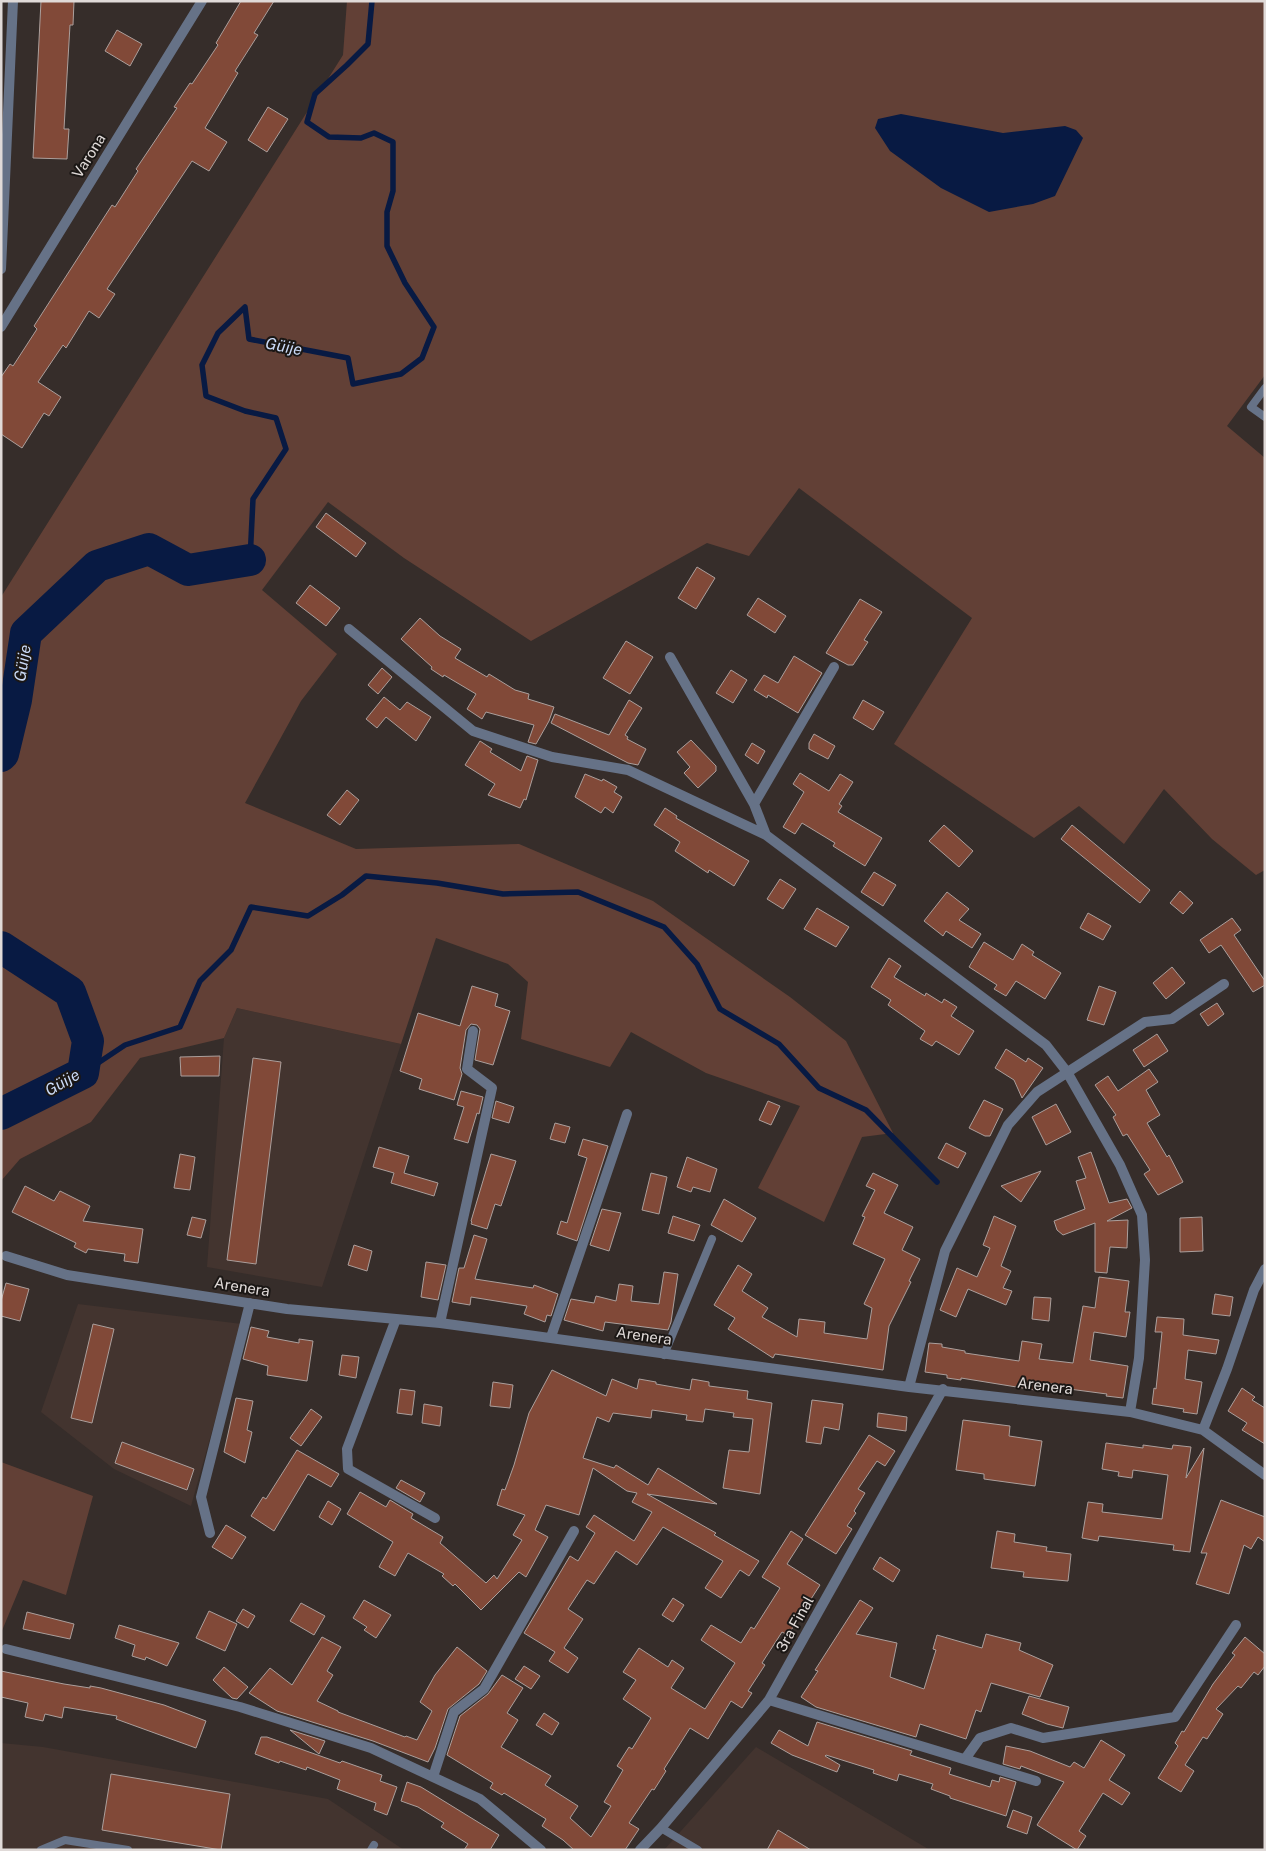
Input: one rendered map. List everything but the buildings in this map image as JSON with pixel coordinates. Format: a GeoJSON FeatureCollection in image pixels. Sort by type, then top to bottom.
{"type":"FeatureCollection","features":[{"type":"Feature","properties":{"kind":"street"},"geometry":{"type":"LineString","coordinates":[[1,269],[13,1]]}},
{"type":"Feature","properties":{"kind":"street","name":"Varona"},"geometry":{"type":"LineString","coordinates":[[1,327],[4,317],[202,1]]}},
{"type":"Feature","properties":{"kind":"street"},"geometry":{"type":"LineString","coordinates":[[349,629],[473,731],[552,757],[628,770],[766,835],[1046,1045],[1067,1072],[1120,1165],[1142,1215],[1145,1260],[1139,1358],[1130,1412]]}},
{"type":"Feature","properties":{"kind":"street"},"geometry":{"type":"LineString","coordinates":[[670,656],[754,804],[766,835]]}},
{"type":"Feature","properties":{"kind":"street"},"geometry":{"type":"LineString","coordinates":[[754,804],[834,667]]}},
{"type":"Feature","properties":{"kind":"street"},"geometry":{"type":"LineString","coordinates":[[909,1387],[945,1251],[1008,1126],[1037,1092],[1067,1072],[1145,1022],[1172,1019],[1224,984]]}},
{"type":"Feature","properties":{"kind":"street"},"geometry":{"type":"LineString","coordinates":[[440,1323],[492,1088],[467,1069],[473,1031]]}},
{"type":"Feature","properties":{"kind":"street"},"geometry":{"type":"LineString","coordinates":[[550,1337],[627,1114]]}},
{"type":"Feature","properties":{"kind":"street","name":"Arenera"},"geometry":{"type":"LineString","coordinates":[[6,1256],[67,1275],[287,1309],[440,1323],[909,1387],[942,1389],[1130,1412],[1203,1430],[1265,1475]]}},
{"type":"Feature","properties":{"kind":"street"},"geometry":{"type":"LineString","coordinates":[[1203,1430],[1227,1369],[1254,1290],[1265,1269]]}},
{"type":"Feature","properties":{"kind":"street"},"geometry":{"type":"LineString","coordinates":[[210,1532],[201,1497],[250,1303]]}},
{"type":"Feature","properties":{"kind":"street"},"geometry":{"type":"LineString","coordinates":[[396,1319],[347,1450],[348,1469],[435,1518]]}},
{"type":"Feature","properties":{"kind":"street","name":"3ra Final"},"geometry":{"type":"LineString","coordinates":[[640,1850],[661,1828],[769,1700],[942,1389]]}},
{"type":"Feature","properties":{"kind":"street"},"geometry":{"type":"LineString","coordinates":[[432,1777],[454,1712],[484,1689],[574,1531]]}},
{"type":"Feature","properties":{"kind":"street"},"geometry":{"type":"LineString","coordinates":[[965,1759],[980,1738],[1011,1728],[1043,1738],[1175,1716],[1236,1624]]}},
{"type":"Feature","properties":{"kind":"street"},"geometry":{"type":"LineString","coordinates":[[6,1649],[240,1707],[371,1748],[480,1799],[540,1850]]}},
{"type":"Feature","properties":{"kind":"street"},"geometry":{"type":"LineString","coordinates":[[769,1700],[1036,1781]]}},
{"type":"Feature","properties":{"kind":"lane"},"geometry":{"type":"LineString","coordinates":[[1265,388],[1251,407],[1265,417]]}},
{"type":"Feature","properties":{"kind":"lane"},"geometry":{"type":"LineString","coordinates":[[664,1355],[712,1239]]}},
{"type":"Feature","properties":{"kind":"lane"},"geometry":{"type":"LineString","coordinates":[[661,1828],[698,1850]]}},
{"type":"Feature","properties":{"kind":"lane"},"geometry":{"type":"LineString","coordinates":[[40,1850],[66,1840],[128,1850]]}},
{"type":"Feature","properties":{"kind":"shaded area"},"geometry":{"type":"Polygon","coordinates":[[[347,1],[1265,1],[1265,375],[1227,426],[1265,458],[1265,870],[1256,875],[1212,839],[1164,789],[1124,844],[1079,806],[1034,838],[894,744],[972,618],[799,488],[749,556],[707,543],[531,641],[404,558],[328,502],[262,590],[337,654],[301,701],[245,803],[356,849],[519,844],[653,901],[790,997],[846,1041],[893,1133],[862,1137],[824,1222],[758,1188],[800,1106],[706,1073],[631,1032],[610,1067],[521,1039],[528,982],[508,964],[436,938],[401,1044],[237,1008],[224,1038],[140,1058],[91,1122],[20,1159],[1,1181],[1,597],[343,55],[347,1]]]}},
{"type":"Feature","properties":{"kind":"shaded area"},"geometry":{"type":"Polygon","coordinates":[[[237,1008],[401,1044],[322,1287],[207,1267],[224,1038],[237,1008]]]}},
{"type":"Feature","properties":{"kind":"shaded area"},"geometry":{"type":"Polygon","coordinates":[[[78,1304],[242,1324],[191,1506],[114,1469],[41,1412],[78,1304]]]}},
{"type":"Feature","properties":{"kind":"shaded area"},"geometry":{"type":"Polygon","coordinates":[[[1,1462],[93,1496],[66,1595],[23,1580],[1,1633],[1,1462]]]}},
{"type":"Feature","properties":{"kind":"shaded area"},"geometry":{"type":"Polygon","coordinates":[[[1,1743],[43,1747],[328,1799],[404,1850],[1,1850],[1,1743]]]}},
{"type":"Feature","properties":{"kind":"shaded area"},"geometry":{"type":"Polygon","coordinates":[[[756,1747],[930,1850],[664,1850],[756,1747]]]}},
{"type":"Feature","properties":{"kind":"water"},"geometry":{"type":"Polygon","coordinates":[[[901,114],[1003,133],[1065,126],[1076,130],[1083,138],[1055,196],[1033,204],[989,212],[941,188],[890,151],[875,128],[878,119],[901,114]]]}},
{"type":"Feature","properties":{"kind":"waterway","name":"Güije"},"geometry":{"type":"LineString","coordinates":[[250,560],[253,499],[286,449],[276,418],[245,411],[206,396],[202,365],[218,333],[245,307],[249,339],[348,358],[353,384],[401,374],[422,358],[434,327],[405,283],[387,246],[387,212],[393,191],[393,142],[374,133],[361,138],[329,137],[307,122],[315,94],[368,44],[372,1]]}},
{"type":"Feature","properties":{"kind":"waterway","name":"Güije"},"geometry":{"type":"LineString","coordinates":[[1,756],[16,700],[26,633],[97,566],[149,549],[188,570],[250,560]]}},
{"type":"Feature","properties":{"kind":"waterway"},"geometry":{"type":"LineString","coordinates":[[83,1073],[125,1045],[180,1027],[200,981],[231,950],[251,907],[308,916],[342,895],[366,876],[437,883],[503,894],[578,892],[664,927],[697,964],[720,1009],[779,1044],[819,1088],[866,1110],[937,1182]]}},
{"type":"Feature","properties":{"kind":"waterway","name":"Güije"},"geometry":{"type":"LineString","coordinates":[[1,947],[70,992],[88,1041],[83,1073],[1,1114]]}}]}
